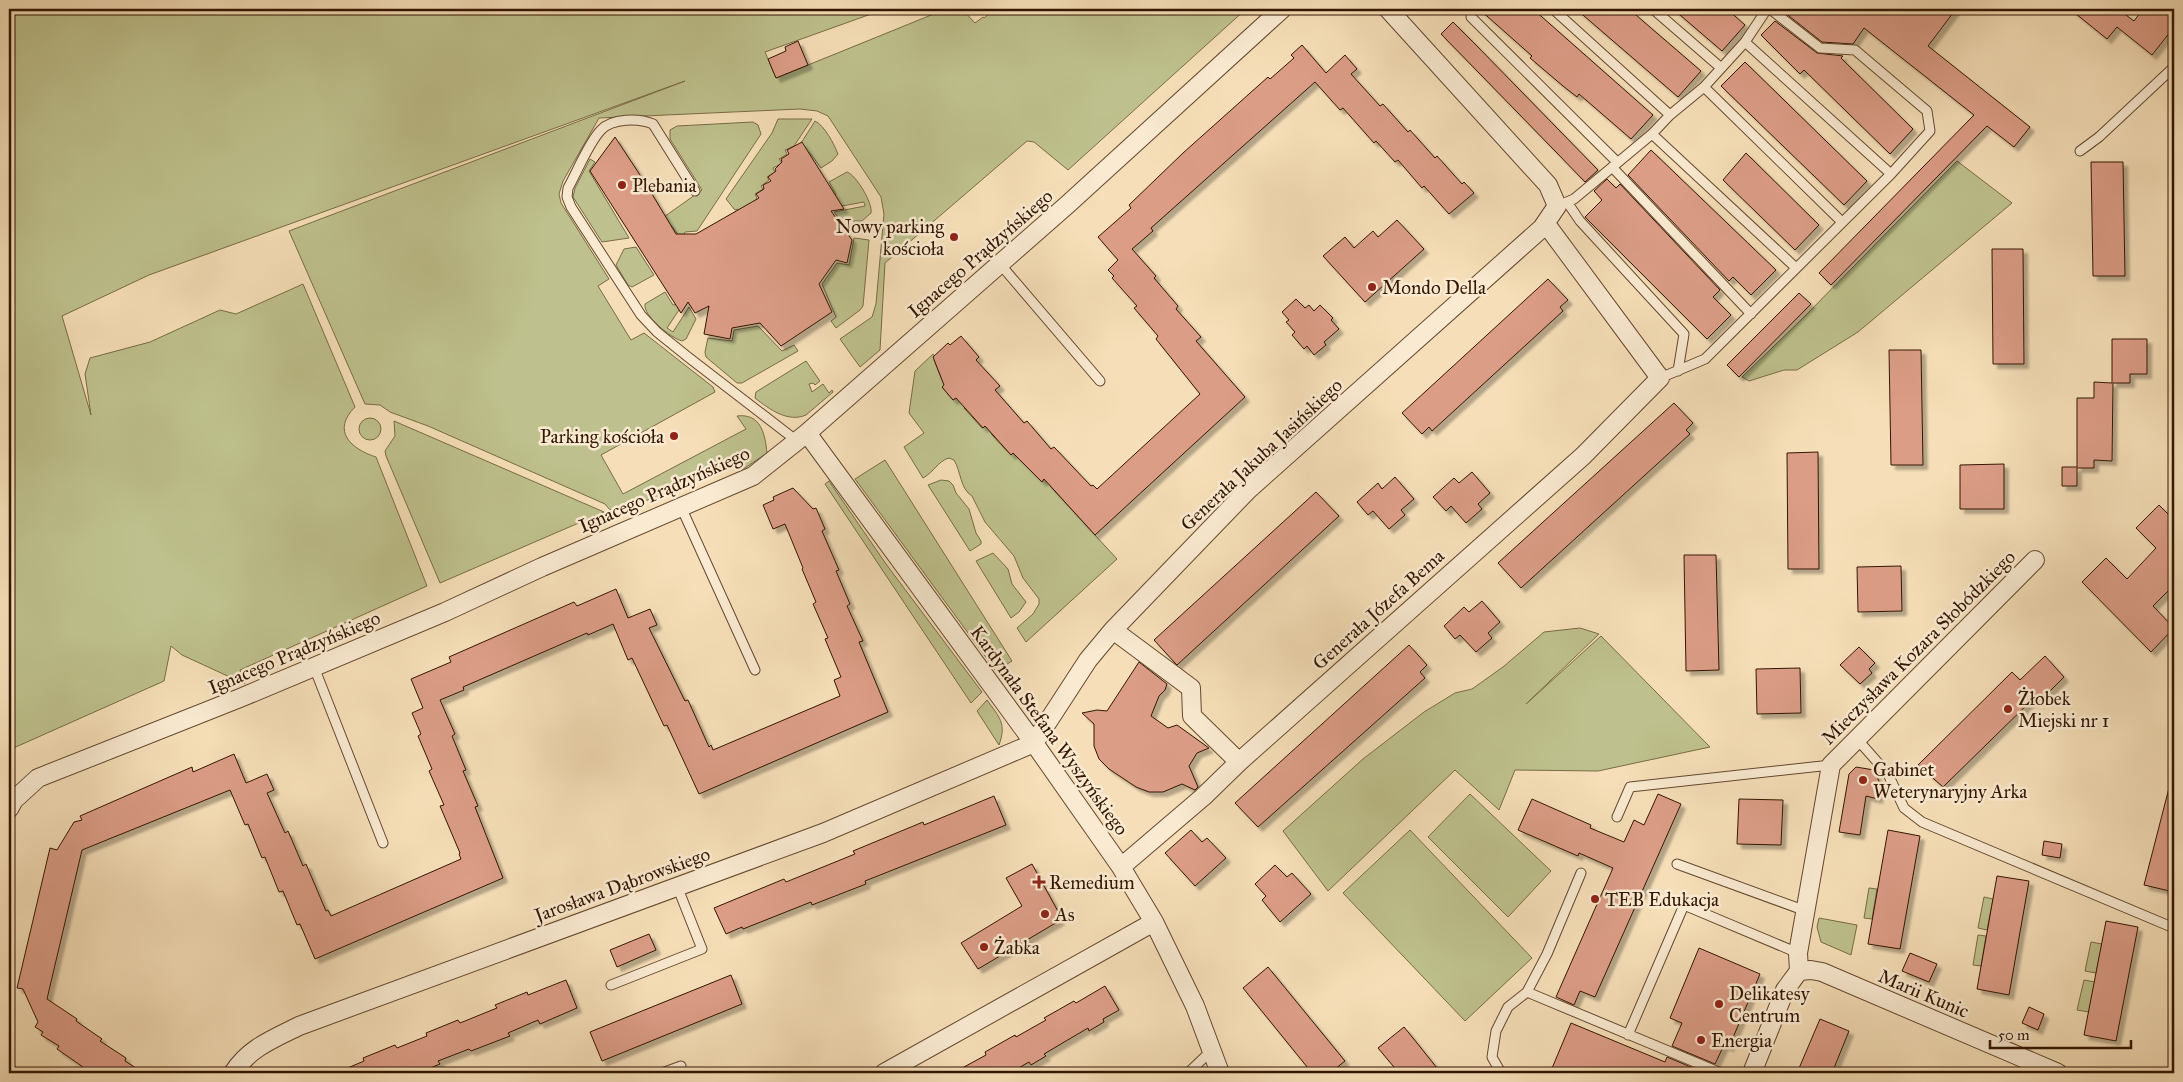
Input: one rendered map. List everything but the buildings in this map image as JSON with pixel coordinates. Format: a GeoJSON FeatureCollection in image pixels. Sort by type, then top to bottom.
{"type":"FeatureCollection","features":[{"type":"Feature","properties":{"kind":"street","name":"Ignacego Prądzyńskiego"},"geometry":{"type":"LineString","coordinates":[[9,809],[14,800],[38,778],[314,667],[753,476],[802,437],[1000,264],[1282,9]]}},
{"type":"Feature","properties":{"kind":"street"},"geometry":{"type":"LineString","coordinates":[[1388,9],[1548,185],[1562,204]]}},
{"type":"Feature","properties":{"kind":"street","name":"Generała Jakuba Jasińskiego"},"geometry":{"type":"LineString","coordinates":[[1034,743],[1088,660],[1113,630],[1248,490],[1546,224],[1562,204]]}},
{"type":"Feature","properties":{"kind":"street"},"geometry":{"type":"LineString","coordinates":[[1546,224],[1660,378]]}},
{"type":"Feature","properties":{"kind":"street","name":"Generała Józefa Bema"},"geometry":{"type":"LineString","coordinates":[[1121,867],[1196,804],[1239,762],[1583,456],[1660,378]]}},
{"type":"Feature","properties":{"kind":"street","name":"Kardynała Stefana Wyszyńskiego"},"geometry":{"type":"LineString","coordinates":[[802,437],[1034,743],[1121,867],[1154,922],[1195,1006],[1220,1073]]}},
{"type":"Feature","properties":{"kind":"street","name":"Mieczysława Kozara Słobódzkiego"},"geometry":{"type":"LineString","coordinates":[[1799,971],[1798,953],[1831,765],[2035,560]]}},
{"type":"Feature","properties":{"kind":"street"},"geometry":{"type":"LineString","coordinates":[[1113,630],[1191,688],[1192,716],[1239,762]]}},
{"type":"Feature","properties":{"kind":"street","name":"Jarosława Dąbrowskiego"},"geometry":{"type":"LineString","coordinates":[[233,1073],[242,1059],[265,1043],[299,1026],[823,833],[1034,743]]}},
{"type":"Feature","properties":{"kind":"street"},"geometry":{"type":"LineString","coordinates":[[884,1073],[1154,922]]}},
{"type":"Feature","properties":{"kind":"street","name":"Marii Kunic"},"geometry":{"type":"LineString","coordinates":[[1799,971],[1811,970],[1822,972],[2058,1073]]}},
{"type":"Feature","properties":{"kind":"street"},"geometry":{"type":"LineString","coordinates":[[1752,1073],[1785,990],[1790,980],[1799,971]]}},
{"type":"Feature","properties":{"kind":"lane"},"geometry":{"type":"LineString","coordinates":[[1553,9],[1670,115]]}},
{"type":"Feature","properties":{"kind":"lane"},"geometry":{"type":"LineString","coordinates":[[1653,9],[1720,67]]}},
{"type":"Feature","properties":{"kind":"lane"},"geometry":{"type":"LineString","coordinates":[[1660,378],[1678,371],[1705,359],[1890,174],[1930,131],[1927,111],[1855,50],[1820,48],[1768,9],[1745,42],[1720,67],[1704,87],[1670,115],[1652,134],[1574,199],[1562,204],[1684,334],[1678,371]]}},
{"type":"Feature","properties":{"kind":"lane"},"geometry":{"type":"LineString","coordinates":[[1471,17],[1614,165],[1751,314]]}},
{"type":"Feature","properties":{"kind":"lane"},"geometry":{"type":"LineString","coordinates":[[1745,42],[1890,174]]}},
{"type":"Feature","properties":{"kind":"lane"},"geometry":{"type":"LineString","coordinates":[[2080,152],[2099,137],[2174,67]]}},
{"type":"Feature","properties":{"kind":"lane"},"geometry":{"type":"LineString","coordinates":[[1704,87],[1842,222]]}},
{"type":"Feature","properties":{"kind":"lane"},"geometry":{"type":"LineString","coordinates":[[695,191],[653,124],[646,121],[627,121],[613,123],[602,128],[568,188],[567,197],[571,207],[641,315],[657,332],[688,357],[802,437]]}},
{"type":"Feature","properties":{"kind":"lane"},"geometry":{"type":"LineString","coordinates":[[1652,134],[1795,267]]}},
{"type":"Feature","properties":{"kind":"lane"},"geometry":{"type":"LineString","coordinates":[[1000,264],[1100,381]]}},
{"type":"Feature","properties":{"kind":"lane"},"geometry":{"type":"LineString","coordinates":[[681,507],[754,670]]}},
{"type":"Feature","properties":{"kind":"lane"},"geometry":{"type":"LineString","coordinates":[[314,667],[383,843]]}},
{"type":"Feature","properties":{"kind":"lane"},"geometry":{"type":"LineString","coordinates":[[1857,740],[1888,774],[1904,808],[1922,822],[2174,928]]}},
{"type":"Feature","properties":{"kind":"lane","name":"Mieczysława Kozara Słobódzkiego"},"geometry":{"type":"LineString","coordinates":[[1617,817],[1630,786],[1831,765]]}},
{"type":"Feature","properties":{"kind":"lane"},"geometry":{"type":"LineString","coordinates":[[1677,864],[1806,911]]}},
{"type":"Feature","properties":{"kind":"lane"},"geometry":{"type":"LineString","coordinates":[[1500,1073],[1492,1057],[1496,1031],[1508,1007],[1527,992],[1547,954],[1581,873]]}},
{"type":"Feature","properties":{"kind":"lane"},"geometry":{"type":"LineString","coordinates":[[611,985],[702,948],[678,886]]}},
{"type":"Feature","properties":{"kind":"lane"},"geometry":{"type":"LineString","coordinates":[[1628,1036],[1684,905],[1798,953]]}},
{"type":"Feature","properties":{"kind":"lane"},"geometry":{"type":"LineString","coordinates":[[1527,992],[1628,1036],[1721,1073]]}},
{"type":"Feature","properties":{"kind":"lane"},"geometry":{"type":"LineString","coordinates":[[1188,1073],[1212,1050]]}},
{"type":"Feature","properties":{"kind":"lane"},"geometry":{"type":"LineString","coordinates":[[662,1073],[681,1066]]}},
{"type":"Feature","properties":{"kind":"green space"},"geometry":{"type":"Polygon","coordinates":[[[9,9],[885,9],[765,52],[776,78],[946,9],[962,9],[975,23],[995,9],[1246,9],[1068,170],[1034,142],[1027,141],[885,263],[880,350],[860,367],[840,339],[872,317],[876,304],[884,214],[881,197],[828,116],[817,111],[800,109],[599,118],[563,181],[559,194],[561,203],[609,279],[598,286],[631,340],[644,333],[713,387],[715,392],[601,455],[623,494],[746,429],[737,416],[745,416],[757,421],[763,432],[767,453],[742,470],[735,459],[696,482],[659,497],[610,510],[605,504],[428,426],[390,412],[380,405],[365,404],[289,231],[685,81],[149,275],[62,316],[91,415],[85,374],[90,358],[150,342],[220,310],[236,314],[303,284],[355,407],[345,424],[347,438],[359,449],[376,457],[427,586],[240,670],[245,684],[182,655],[171,646],[164,681],[9,750],[9,9]]]}},
{"type":"Feature","properties":{"kind":"green space"},"geometry":{"type":"Polygon","coordinates":[[[778,119],[812,119],[794,146],[785,150],[787,154],[779,159],[782,163],[773,168],[775,172],[767,177],[769,180],[761,186],[763,189],[755,194],[757,198],[748,212],[741,213],[738,209],[735,210],[726,199],[772,133],[778,119]]]}},
{"type":"Feature","properties":{"kind":"green space"},"geometry":{"type":"Polygon","coordinates":[[[815,121],[826,131],[838,154],[832,161],[821,168],[810,153],[798,155],[796,151],[815,121]]]}},
{"type":"Feature","properties":{"kind":"green space"},"geometry":{"type":"Polygon","coordinates":[[[753,122],[758,125],[761,134],[697,231],[685,232],[681,239],[672,226],[666,228],[661,219],[702,190],[670,139],[670,130],[677,126],[753,122]]]}},
{"type":"Feature","properties":{"kind":"green space"},"geometry":{"type":"Polygon","coordinates":[[[590,159],[595,162],[589,171],[629,238],[602,242],[573,197],[575,188],[590,159]]]}},
{"type":"Feature","properties":{"kind":"green space"},"geometry":{"type":"Polygon","coordinates":[[[1957,161],[2012,203],[1858,332],[1797,370],[1784,370],[1749,381],[1742,377],[1805,316],[1957,161]]]}},
{"type":"Feature","properties":{"kind":"green space"},"geometry":{"type":"Polygon","coordinates":[[[847,172],[855,178],[867,196],[871,208],[871,213],[862,221],[841,221],[834,212],[865,206],[864,202],[831,208],[828,204],[836,194],[829,182],[847,172]]]}},
{"type":"Feature","properties":{"kind":"green space"},"geometry":{"type":"Polygon","coordinates":[[[854,238],[869,240],[863,306],[836,328],[831,321],[836,317],[822,284],[837,263],[849,265],[854,238]]]}},
{"type":"Feature","properties":{"kind":"green space"},"geometry":{"type":"Polygon","coordinates":[[[636,247],[654,275],[632,287],[628,285],[616,265],[624,249],[636,247]]]}},
{"type":"Feature","properties":{"kind":"green space"},"geometry":{"type":"Polygon","coordinates":[[[665,292],[673,305],[679,304],[681,307],[667,328],[673,332],[689,307],[696,319],[686,339],[682,341],[671,336],[659,326],[646,309],[645,304],[665,292]]]}},
{"type":"Feature","properties":{"kind":"green space"},"geometry":{"type":"Polygon","coordinates":[[[758,326],[782,351],[794,345],[798,351],[742,383],[737,383],[706,357],[705,352],[708,338],[732,341],[734,330],[758,326]]]}},
{"type":"Feature","properties":{"kind":"green space"},"geometry":{"type":"Polygon","coordinates":[[[933,354],[944,385],[942,387],[953,400],[959,395],[967,405],[964,408],[982,428],[987,425],[992,435],[1010,454],[1016,451],[1042,481],[1047,477],[1050,486],[1117,559],[1026,642],[1017,628],[1033,614],[1039,604],[1039,599],[1023,578],[1014,556],[985,522],[972,496],[965,489],[954,460],[945,459],[923,478],[904,447],[924,433],[909,413],[915,371],[933,354]]]}},
{"type":"Feature","properties":{"kind":"green space"},"geometry":{"type":"Polygon","coordinates":[[[806,361],[820,381],[815,385],[813,383],[809,384],[812,392],[823,384],[829,393],[832,390],[833,392],[806,415],[792,417],[779,414],[755,398],[756,392],[806,361]]]}},
{"type":"Feature","properties":{"kind":"green space"},"geometry":{"type":"Polygon","coordinates":[[[370,418],[380,425],[381,429],[374,439],[370,440],[360,433],[359,429],[366,419],[370,418]]]}},
{"type":"Feature","properties":{"kind":"green space"},"geometry":{"type":"Polygon","coordinates":[[[394,421],[604,512],[440,583],[386,456],[385,451],[395,436],[394,421]]]}},
{"type":"Feature","properties":{"kind":"green space"},"geometry":{"type":"Polygon","coordinates":[[[885,460],[1012,661],[996,671],[855,479],[885,460]]]}},
{"type":"Feature","properties":{"kind":"green space"},"geometry":{"type":"Polygon","coordinates":[[[941,480],[949,481],[953,485],[956,493],[969,509],[976,533],[981,541],[981,544],[970,551],[928,485],[941,480]]]}},
{"type":"Feature","properties":{"kind":"green space"},"geometry":{"type":"Polygon","coordinates":[[[829,481],[886,564],[982,692],[971,703],[825,484],[829,481]]]}},
{"type":"Feature","properties":{"kind":"green space"},"geometry":{"type":"Polygon","coordinates":[[[993,553],[1008,569],[1012,584],[1026,602],[1019,612],[1011,618],[976,561],[993,553]]]}},
{"type":"Feature","properties":{"kind":"green space"},"geometry":{"type":"Polygon","coordinates":[[[1580,628],[1599,634],[1526,704],[1601,636],[1710,747],[1598,771],[1515,770],[1499,810],[1455,770],[1328,891],[1283,831],[1363,759],[1424,712],[1455,693],[1472,689],[1503,667],[1544,632],[1580,628]]]}},
{"type":"Feature","properties":{"kind":"green space"},"geometry":{"type":"Polygon","coordinates":[[[987,700],[998,716],[1002,726],[999,745],[977,711],[987,700]]]}},
{"type":"Feature","properties":{"kind":"green space"},"geometry":{"type":"Polygon","coordinates":[[[1470,794],[1551,871],[1508,917],[1428,837],[1470,794]]]}},
{"type":"Feature","properties":{"kind":"green space"},"geometry":{"type":"Polygon","coordinates":[[[1410,830],[1532,958],[1465,1021],[1343,893],[1410,830]]]}},
{"type":"Feature","properties":{"kind":"green space"},"geometry":{"type":"Polygon","coordinates":[[[1869,888],[1877,889],[1872,919],[1864,918],[1869,888]]]}},
{"type":"Feature","properties":{"kind":"green space"},"geometry":{"type":"Polygon","coordinates":[[[1984,897],[1993,899],[1987,930],[1978,928],[1984,897]]]}},
{"type":"Feature","properties":{"kind":"green space"},"geometry":{"type":"Polygon","coordinates":[[[1819,918],[1857,925],[1851,955],[1821,942],[1817,927],[1819,918]]]}},
{"type":"Feature","properties":{"kind":"green space"},"geometry":{"type":"Polygon","coordinates":[[[1978,935],[1986,936],[1981,966],[1973,965],[1978,935]]]}},
{"type":"Feature","properties":{"kind":"green space"},"geometry":{"type":"Polygon","coordinates":[[[2091,942],[2102,944],[2096,973],[2085,971],[2091,942]]]}},
{"type":"Feature","properties":{"kind":"green space"},"geometry":{"type":"Polygon","coordinates":[[[2084,980],[2095,982],[2089,1012],[2077,1010],[2084,980]]]}},
{"type":"Feature","properties":{"kind":"place","name":"Plebania"},"geometry":{"type":"Point","coordinates":[622,185]}},
{"type":"Feature","properties":{"kind":"place","name":"Nowy parking kościoła"},"geometry":{"type":"Point","coordinates":[954,237]}},
{"type":"Feature","properties":{"kind":"place","name":"Mondo Della"},"geometry":{"type":"Point","coordinates":[1372,287]}},
{"type":"Feature","properties":{"kind":"place","name":"Parking kościoła"},"geometry":{"type":"Point","coordinates":[674,436]}},
{"type":"Feature","properties":{"kind":"place","name":"Żłobek Miejski nr 1"},"geometry":{"type":"Point","coordinates":[2008,709]}},
{"type":"Feature","properties":{"kind":"place","name":"Gabinet Weterynaryjny Arka"},"geometry":{"type":"Point","coordinates":[1863,780]}},
{"type":"Feature","properties":{"kind":"place","name":"Remedium"},"geometry":{"type":"Point","coordinates":[1039,882]}},
{"type":"Feature","properties":{"kind":"place","name":"TEB Edukacja"},"geometry":{"type":"Point","coordinates":[1595,899]}},
{"type":"Feature","properties":{"kind":"place","name":"As"},"geometry":{"type":"Point","coordinates":[1045,914]}},
{"type":"Feature","properties":{"kind":"place","name":"Żabka"},"geometry":{"type":"Point","coordinates":[984,947]}},
{"type":"Feature","properties":{"kind":"place","name":"Delikatesy Centrum"},"geometry":{"type":"Point","coordinates":[1719,1004]}},
{"type":"Feature","properties":{"kind":"place","name":"Energia"},"geometry":{"type":"Point","coordinates":[1701,1040]}}]}
